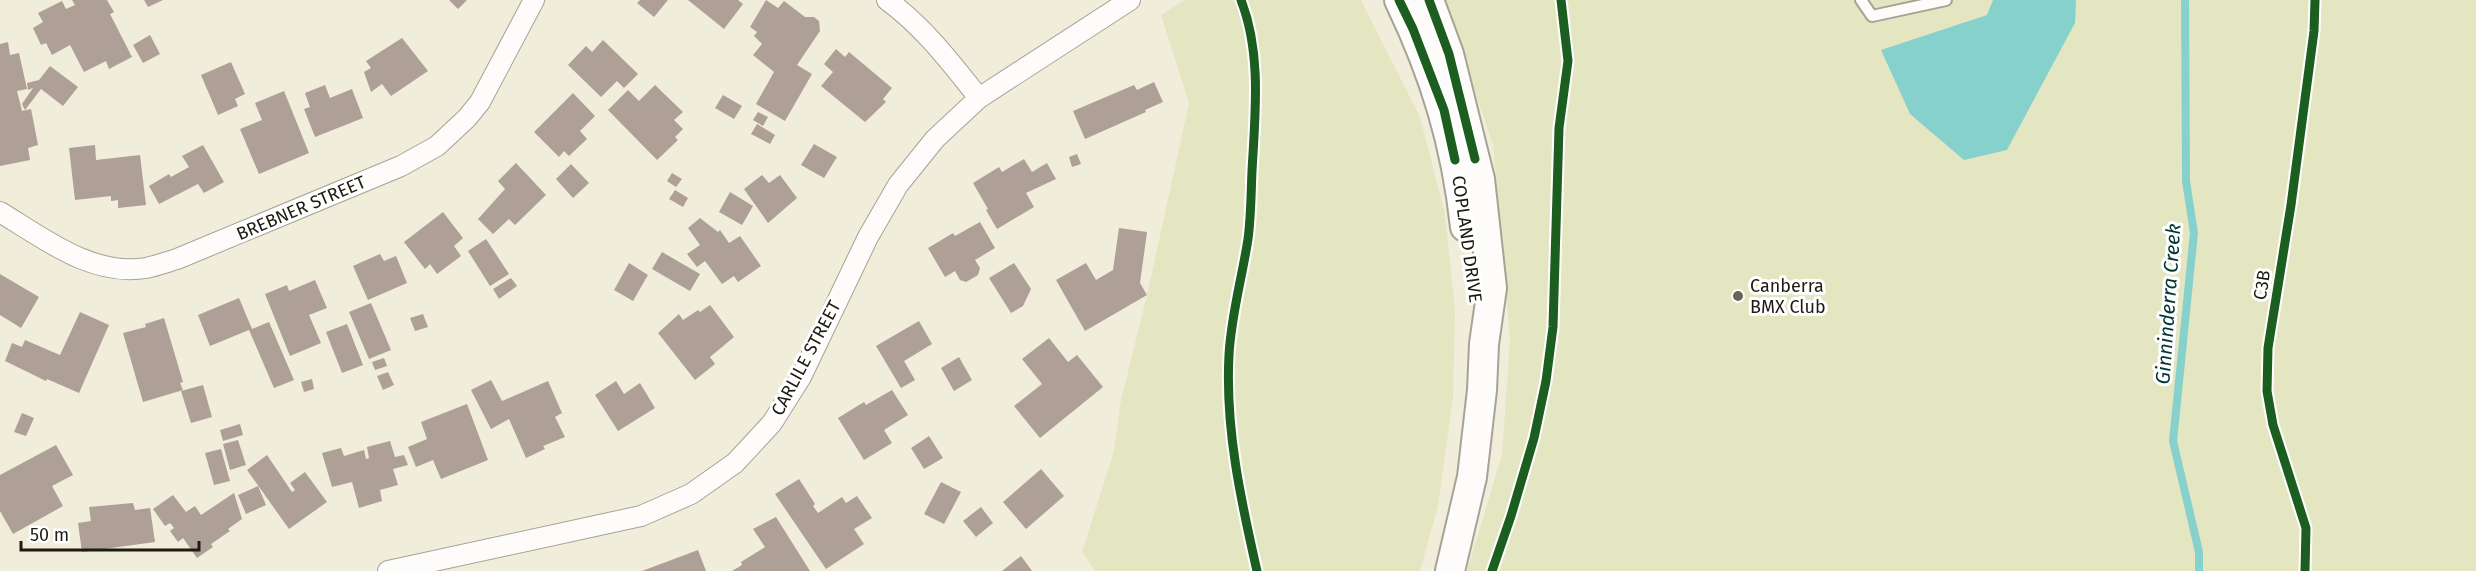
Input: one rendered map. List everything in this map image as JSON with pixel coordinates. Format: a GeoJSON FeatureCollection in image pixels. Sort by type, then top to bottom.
{"type":"FeatureCollection","features":[{"type":"Feature","properties":{"kind":"main road","name":"COPLAND DRIVE"},"geometry":{"type":"LineString","coordinates":[[1399,0],[1413,29],[1444,110],[1482,288]]}},
{"type":"Feature","properties":{"kind":"main road","name":"COPLAND DRIVE"},"geometry":{"type":"LineString","coordinates":[[1429,0],[1449,54],[1480,179],[1484,344],[1482,390],[1472,477],[1450,571]]}},
{"type":"Feature","properties":{"kind":"street","name":"BREBNER STREET"},"geometry":{"type":"LineString","coordinates":[[0,212],[65,252],[96,264],[129,269],[146,268],[177,259],[401,166],[437,146],[467,118],[480,102],[534,0]]}},
{"type":"Feature","properties":{"kind":"street"},"geometry":{"type":"LineString","coordinates":[[887,0],[906,14],[943,52],[979,98]]}},
{"type":"Feature","properties":{"kind":"street","name":"CARLILE STREET"},"geometry":{"type":"LineString","coordinates":[[388,571],[640,516],[691,494],[735,463],[772,423],[801,377],[868,237],[898,185],[935,139],[979,98],[1130,0]]}},
{"type":"Feature","properties":{"kind":"lane"},"geometry":{"type":"LineString","coordinates":[[1861,0],[1872,16],[1946,0]]}},
{"type":"Feature","properties":{"kind":"green space"},"geometry":{"type":"Polygon","coordinates":[[[1185,0],[1361,0],[1420,117],[1445,214],[1455,311],[1453,398],[1438,506],[1420,571],[1095,571],[1082,552],[1114,451],[1121,400],[1147,295],[1189,103],[1161,15],[1185,0]]]}},
{"type":"Feature","properties":{"kind":"green space"},"geometry":{"type":"Polygon","coordinates":[[[1444,0],[2476,0],[2476,571],[1467,571],[1502,455],[1510,339],[1493,145],[1444,0]]]}},
{"type":"Feature","properties":{"kind":"water"},"geometry":{"type":"Polygon","coordinates":[[[1993,0],[2076,0],[2075,23],[2007,150],[1964,160],[1910,114],[1881,50],[1987,15],[1993,0]]]}},
{"type":"Feature","properties":{"kind":"building"},"geometry":{"type":"Polygon","coordinates":[[[72,0],[107,0],[114,12],[110,14],[132,57],[109,69],[106,61],[84,72],[70,45],[52,55],[46,43],[41,45],[33,28],[43,22],[38,13],[62,1],[66,9],[75,5],[72,0]]]}},
{"type":"Feature","properties":{"kind":"building"},"geometry":{"type":"Polygon","coordinates":[[[144,0],[163,0],[148,7],[144,0]]]}},
{"type":"Feature","properties":{"kind":"building"},"geometry":{"type":"Polygon","coordinates":[[[449,0],[467,0],[458,9],[449,0]]]}},
{"type":"Feature","properties":{"kind":"building"},"geometry":{"type":"Polygon","coordinates":[[[640,0],[668,0],[654,17],[637,3],[640,0]]]}},
{"type":"Feature","properties":{"kind":"building"},"geometry":{"type":"Polygon","coordinates":[[[688,0],[738,0],[743,4],[724,29],[688,0]]]}},
{"type":"Feature","properties":{"kind":"building"},"geometry":{"type":"Polygon","coordinates":[[[766,0],[778,8],[784,1],[805,17],[814,17],[819,21],[820,31],[797,65],[812,74],[785,121],[756,104],[774,72],[753,55],[762,44],[754,36],[757,32],[750,27],[766,0]]]}},
{"type":"Feature","properties":{"kind":"building"},"geometry":{"type":"Polygon","coordinates":[[[150,35],[160,54],[143,63],[133,45],[150,35]]]}},
{"type":"Feature","properties":{"kind":"building"},"geometry":{"type":"Polygon","coordinates":[[[402,38],[428,71],[391,96],[382,84],[371,92],[364,72],[371,68],[366,61],[402,38]]]}},
{"type":"Feature","properties":{"kind":"building"},"geometry":{"type":"Polygon","coordinates":[[[603,40],[638,74],[624,88],[617,81],[601,97],[568,65],[586,46],[592,52],[603,40]]]}},
{"type":"Feature","properties":{"kind":"building"},"geometry":{"type":"Polygon","coordinates":[[[8,42],[10,55],[19,53],[27,89],[17,91],[22,111],[31,109],[38,145],[28,148],[30,160],[0,166],[0,44],[8,42]]]}},
{"type":"Feature","properties":{"kind":"building"},"geometry":{"type":"Polygon","coordinates":[[[836,49],[845,57],[849,52],[892,88],[883,99],[886,102],[865,122],[821,86],[833,72],[824,64],[836,49]]]}},
{"type":"Feature","properties":{"kind":"building"},"geometry":{"type":"Polygon","coordinates":[[[231,62],[245,94],[235,99],[238,106],[218,115],[201,75],[231,62]]]}},
{"type":"Feature","properties":{"kind":"building"},"geometry":{"type":"Polygon","coordinates":[[[50,66],[78,87],[63,106],[41,89],[25,110],[22,104],[33,88],[28,90],[27,83],[39,80],[50,66]]]}},
{"type":"Feature","properties":{"kind":"building"},"geometry":{"type":"Polygon","coordinates":[[[1154,82],[1163,102],[1085,139],[1073,111],[1134,85],[1137,90],[1154,82]]]}},
{"type":"Feature","properties":{"kind":"building"},"geometry":{"type":"Polygon","coordinates":[[[325,85],[330,98],[352,89],[363,118],[315,137],[304,109],[310,107],[305,93],[325,85]]]}},
{"type":"Feature","properties":{"kind":"building"},"geometry":{"type":"Polygon","coordinates":[[[655,85],[683,112],[674,120],[683,129],[675,137],[678,140],[657,160],[608,110],[628,90],[639,101],[655,85]]]}},
{"type":"Feature","properties":{"kind":"building"},"geometry":{"type":"Polygon","coordinates":[[[284,91],[309,153],[259,174],[240,129],[262,120],[255,103],[284,91]]]}},
{"type":"Feature","properties":{"kind":"building"},"geometry":{"type":"Polygon","coordinates":[[[573,93],[595,116],[580,131],[587,139],[569,156],[564,151],[559,157],[534,132],[573,93]]]}},
{"type":"Feature","properties":{"kind":"building"},"geometry":{"type":"Polygon","coordinates":[[[723,95],[742,106],[734,119],[715,108],[723,95]]]}},
{"type":"Feature","properties":{"kind":"building"},"geometry":{"type":"Polygon","coordinates":[[[758,112],[768,117],[763,126],[753,120],[758,112]]]}},
{"type":"Feature","properties":{"kind":"building"},"geometry":{"type":"Polygon","coordinates":[[[757,124],[775,135],[770,144],[751,134],[757,124]]]}},
{"type":"Feature","properties":{"kind":"building"},"geometry":{"type":"Polygon","coordinates":[[[814,144],[837,157],[824,178],[801,165],[814,144]]]}},
{"type":"Feature","properties":{"kind":"building"},"geometry":{"type":"Polygon","coordinates":[[[95,145],[96,160],[140,155],[146,205],[118,208],[118,200],[111,201],[111,196],[75,200],[69,148],[95,145]]]}},
{"type":"Feature","properties":{"kind":"building"},"geometry":{"type":"Polygon","coordinates":[[[203,145],[224,182],[204,193],[198,184],[159,204],[149,186],[169,174],[171,177],[189,167],[182,156],[203,145]]]}},
{"type":"Feature","properties":{"kind":"building"},"geometry":{"type":"Polygon","coordinates":[[[1077,154],[1081,164],[1072,167],[1069,157],[1077,154]]]}},
{"type":"Feature","properties":{"kind":"building"},"geometry":{"type":"Polygon","coordinates":[[[1024,159],[1032,172],[1047,163],[1056,179],[1026,193],[1034,207],[997,229],[973,183],[999,167],[1002,172],[1024,159]]]}},
{"type":"Feature","properties":{"kind":"building"},"geometry":{"type":"Polygon","coordinates":[[[516,163],[546,195],[515,225],[509,219],[493,234],[478,219],[505,189],[498,181],[516,163]]]}},
{"type":"Feature","properties":{"kind":"building"},"geometry":{"type":"Polygon","coordinates":[[[571,164],[589,183],[573,198],[556,179],[571,164]]]}},
{"type":"Feature","properties":{"kind":"building"},"geometry":{"type":"Polygon","coordinates":[[[672,173],[682,179],[676,187],[667,181],[672,173]]]}},
{"type":"Feature","properties":{"kind":"building"},"geometry":{"type":"Polygon","coordinates":[[[762,175],[769,183],[780,175],[797,198],[768,223],[744,189],[762,175]]]}},
{"type":"Feature","properties":{"kind":"building"},"geometry":{"type":"Polygon","coordinates":[[[675,190],[688,198],[683,207],[669,199],[675,190]]]}},
{"type":"Feature","properties":{"kind":"building"},"geometry":{"type":"Polygon","coordinates":[[[730,192],[753,206],[742,225],[719,212],[730,192]]]}},
{"type":"Feature","properties":{"kind":"building"},"geometry":{"type":"Polygon","coordinates":[[[443,212],[463,238],[454,246],[461,256],[437,274],[430,264],[425,269],[404,242],[443,212]]]}},
{"type":"Feature","properties":{"kind":"building"},"geometry":{"type":"Polygon","coordinates":[[[700,218],[718,232],[720,230],[729,243],[740,236],[761,266],[738,282],[734,276],[722,284],[705,261],[697,267],[687,254],[700,245],[688,228],[700,218]]]}},
{"type":"Feature","properties":{"kind":"building"},"geometry":{"type":"Polygon","coordinates":[[[980,222],[995,248],[975,260],[980,268],[978,275],[966,282],[960,280],[955,271],[945,277],[928,248],[953,233],[955,236],[980,222]]]}},
{"type":"Feature","properties":{"kind":"building"},"geometry":{"type":"Polygon","coordinates":[[[1119,228],[1147,232],[1140,283],[1147,295],[1085,331],[1056,280],[1086,263],[1096,280],[1113,270],[1119,228]]]}},
{"type":"Feature","properties":{"kind":"building"},"geometry":{"type":"Polygon","coordinates":[[[486,239],[509,274],[490,286],[468,251],[486,239]]]}},
{"type":"Feature","properties":{"kind":"building"},"geometry":{"type":"Polygon","coordinates":[[[662,252],[700,274],[690,291],[652,269],[662,252]]]}},
{"type":"Feature","properties":{"kind":"building"},"geometry":{"type":"Polygon","coordinates":[[[380,254],[384,261],[396,256],[407,283],[368,300],[353,266],[380,254]]]}},
{"type":"Feature","properties":{"kind":"building"},"geometry":{"type":"Polygon","coordinates":[[[629,263],[648,275],[633,301],[614,290],[629,263]]]}},
{"type":"Feature","properties":{"kind":"building"},"geometry":{"type":"Polygon","coordinates":[[[1014,263],[1031,289],[1023,306],[1011,313],[989,278],[1014,263]]]}},
{"type":"Feature","properties":{"kind":"building"},"geometry":{"type":"Polygon","coordinates":[[[0,274],[39,297],[21,328],[0,315],[0,274]]]}},
{"type":"Feature","properties":{"kind":"building"},"geometry":{"type":"Polygon","coordinates":[[[511,278],[517,286],[499,299],[493,289],[511,278]]]}},
{"type":"Feature","properties":{"kind":"building"},"geometry":{"type":"Polygon","coordinates":[[[315,280],[327,308],[309,315],[321,343],[290,356],[265,294],[287,285],[289,291],[315,280]]]}},
{"type":"Feature","properties":{"kind":"building"},"geometry":{"type":"Polygon","coordinates":[[[239,298],[252,329],[269,322],[294,380],[274,388],[249,330],[210,346],[198,315],[239,298]]]}},
{"type":"Feature","properties":{"kind":"building"},"geometry":{"type":"Polygon","coordinates":[[[371,303],[391,350],[369,359],[349,312],[371,303]]]}},
{"type":"Feature","properties":{"kind":"building"},"geometry":{"type":"Polygon","coordinates":[[[710,305],[734,337],[710,357],[715,364],[695,380],[658,333],[679,314],[683,320],[710,305]]]}},
{"type":"Feature","properties":{"kind":"building"},"geometry":{"type":"Polygon","coordinates":[[[80,312],[109,325],[79,393],[47,379],[46,381],[5,361],[12,343],[22,347],[25,340],[60,355],[80,312]]]}},
{"type":"Feature","properties":{"kind":"building"},"geometry":{"type":"Polygon","coordinates":[[[423,314],[428,327],[415,331],[410,318],[423,314]]]}},
{"type":"Feature","properties":{"kind":"building"},"geometry":{"type":"Polygon","coordinates":[[[164,318],[183,382],[180,383],[183,390],[143,402],[123,333],[146,327],[145,324],[164,318]]]}},
{"type":"Feature","properties":{"kind":"building"},"geometry":{"type":"Polygon","coordinates":[[[919,321],[932,344],[904,361],[915,380],[901,388],[876,346],[919,321]]]}},
{"type":"Feature","properties":{"kind":"building"},"geometry":{"type":"Polygon","coordinates":[[[347,324],[363,365],[342,373],[326,332],[347,324]]]}},
{"type":"Feature","properties":{"kind":"building"},"geometry":{"type":"Polygon","coordinates":[[[1049,338],[1068,362],[1077,355],[1103,387],[1040,438],[1014,406],[1042,384],[1022,359],[1049,338]]]}},
{"type":"Feature","properties":{"kind":"building"},"geometry":{"type":"Polygon","coordinates":[[[959,357],[972,380],[954,391],[941,368],[959,357]]]}},
{"type":"Feature","properties":{"kind":"building"},"geometry":{"type":"Polygon","coordinates":[[[384,358],[387,366],[375,370],[372,362],[384,358]]]}},
{"type":"Feature","properties":{"kind":"building"},"geometry":{"type":"Polygon","coordinates":[[[388,372],[394,385],[383,390],[377,376],[388,372]]]}},
{"type":"Feature","properties":{"kind":"building"},"geometry":{"type":"Polygon","coordinates":[[[312,379],[314,389],[304,392],[301,382],[312,379]]]}},
{"type":"Feature","properties":{"kind":"building"},"geometry":{"type":"Polygon","coordinates":[[[491,380],[502,401],[548,381],[562,413],[555,417],[565,437],[543,446],[545,449],[526,458],[509,419],[491,429],[471,390],[491,380]]]}},
{"type":"Feature","properties":{"kind":"building"},"geometry":{"type":"Polygon","coordinates":[[[616,381],[624,394],[640,383],[655,408],[618,431],[595,395],[616,381]]]}},
{"type":"Feature","properties":{"kind":"building"},"geometry":{"type":"Polygon","coordinates":[[[203,385],[212,417],[191,423],[181,391],[203,385]]]}},
{"type":"Feature","properties":{"kind":"building"},"geometry":{"type":"Polygon","coordinates":[[[892,390],[908,415],[884,430],[892,443],[864,460],[838,418],[864,402],[866,405],[892,390]]]}},
{"type":"Feature","properties":{"kind":"building"},"geometry":{"type":"Polygon","coordinates":[[[467,404],[488,460],[441,479],[433,460],[416,467],[408,447],[427,439],[421,422],[467,404]]]}},
{"type":"Feature","properties":{"kind":"building"},"geometry":{"type":"Polygon","coordinates":[[[22,413],[34,418],[26,436],[14,432],[22,413]]]}},
{"type":"Feature","properties":{"kind":"building"},"geometry":{"type":"Polygon","coordinates":[[[240,424],[243,435],[223,441],[220,430],[240,424]]]}},
{"type":"Feature","properties":{"kind":"building"},"geometry":{"type":"Polygon","coordinates":[[[929,436],[943,458],[924,469],[911,448],[929,436]]]}},
{"type":"Feature","properties":{"kind":"building"},"geometry":{"type":"Polygon","coordinates":[[[238,440],[246,465],[230,470],[223,444],[238,440]]]}},
{"type":"Feature","properties":{"kind":"building"},"geometry":{"type":"Polygon","coordinates":[[[390,441],[395,457],[404,455],[408,465],[393,469],[398,485],[380,490],[382,501],[359,508],[352,482],[332,487],[322,453],[341,448],[344,456],[364,450],[366,459],[369,458],[367,447],[390,441]]]}},
{"type":"Feature","properties":{"kind":"building"},"geometry":{"type":"Polygon","coordinates":[[[56,445],[73,475],[52,486],[63,506],[13,534],[0,511],[0,475],[56,445]]]}},
{"type":"Feature","properties":{"kind":"building"},"geometry":{"type":"Polygon","coordinates":[[[221,449],[230,481],[214,485],[205,453],[221,449]]]}},
{"type":"Feature","properties":{"kind":"building"},"geometry":{"type":"Polygon","coordinates":[[[267,455],[292,492],[295,490],[290,483],[305,472],[327,502],[289,529],[247,470],[267,455]]]}},
{"type":"Feature","properties":{"kind":"building"},"geometry":{"type":"Polygon","coordinates":[[[1041,469],[1064,496],[1026,529],[1003,502],[1041,469]]]}},
{"type":"Feature","properties":{"kind":"building"},"geometry":{"type":"Polygon","coordinates":[[[799,479],[818,513],[842,497],[846,503],[857,496],[872,518],[854,529],[864,544],[826,569],[775,494],[799,479]]]}},
{"type":"Feature","properties":{"kind":"building"},"geometry":{"type":"Polygon","coordinates":[[[941,482],[961,492],[944,524],[924,514],[941,482]]]}},
{"type":"Feature","properties":{"kind":"building"},"geometry":{"type":"Polygon","coordinates":[[[258,486],[266,505],[246,514],[238,495],[258,486]]]}},
{"type":"Feature","properties":{"kind":"building"},"geometry":{"type":"Polygon","coordinates":[[[234,493],[242,519],[228,529],[230,531],[211,544],[213,547],[197,558],[183,538],[178,542],[170,531],[174,528],[170,523],[165,526],[153,509],[173,495],[186,512],[195,506],[201,515],[234,493]]]}},
{"type":"Feature","properties":{"kind":"building"},"geometry":{"type":"Polygon","coordinates":[[[133,503],[135,510],[150,508],[155,542],[82,552],[78,523],[91,521],[89,507],[133,503]]]}},
{"type":"Feature","properties":{"kind":"building"},"geometry":{"type":"Polygon","coordinates":[[[981,507],[993,523],[976,537],[963,521],[981,507]]]}},
{"type":"Feature","properties":{"kind":"building"},"geometry":{"type":"Polygon","coordinates":[[[776,517],[810,571],[732,571],[742,565],[741,562],[765,547],[753,529],[776,517]]]}},
{"type":"Feature","properties":{"kind":"building"},"geometry":{"type":"Polygon","coordinates":[[[698,550],[706,571],[642,571],[698,550]]]}},
{"type":"Feature","properties":{"kind":"building"},"geometry":{"type":"Polygon","coordinates":[[[1021,556],[1032,571],[1002,571],[1021,556]]]}},
{"type":"Feature","properties":{"kind":"waterway","name":"Ginninderra Creek"},"geometry":{"type":"LineString","coordinates":[[2185,0],[2186,181],[2194,233],[2173,441],[2199,552],[2199,571]]}},
{"type":"Feature","properties":{"kind":"cycle path"},"geometry":{"type":"LineString","coordinates":[[1241,0],[1252,42],[1256,85],[1249,231],[1232,326],[1228,382],[1236,464],[1257,571]]}},
{"type":"Feature","properties":{"kind":"cycle path"},"geometry":{"type":"LineString","coordinates":[[1399,0],[1413,29],[1444,110],[1455,160]]}},
{"type":"Feature","properties":{"kind":"cycle path"},"geometry":{"type":"LineString","coordinates":[[1429,0],[1449,54],[1475,159]]}},
{"type":"Feature","properties":{"kind":"cycle path"},"geometry":{"type":"LineString","coordinates":[[1492,571],[1534,438],[1546,381],[1553,327],[1559,128],[1568,61],[1561,0]]}},
{"type":"Feature","properties":{"kind":"cycle path","name":"C3B"},"geometry":{"type":"LineString","coordinates":[[2305,571],[2306,528],[2273,425],[2267,391],[2268,348],[2291,205],[2314,31],[2315,0]]}},
{"type":"Feature","properties":{"kind":"place","name":"Canberra BMX Club"},"geometry":{"type":"Point","coordinates":[1738,296]}}]}
